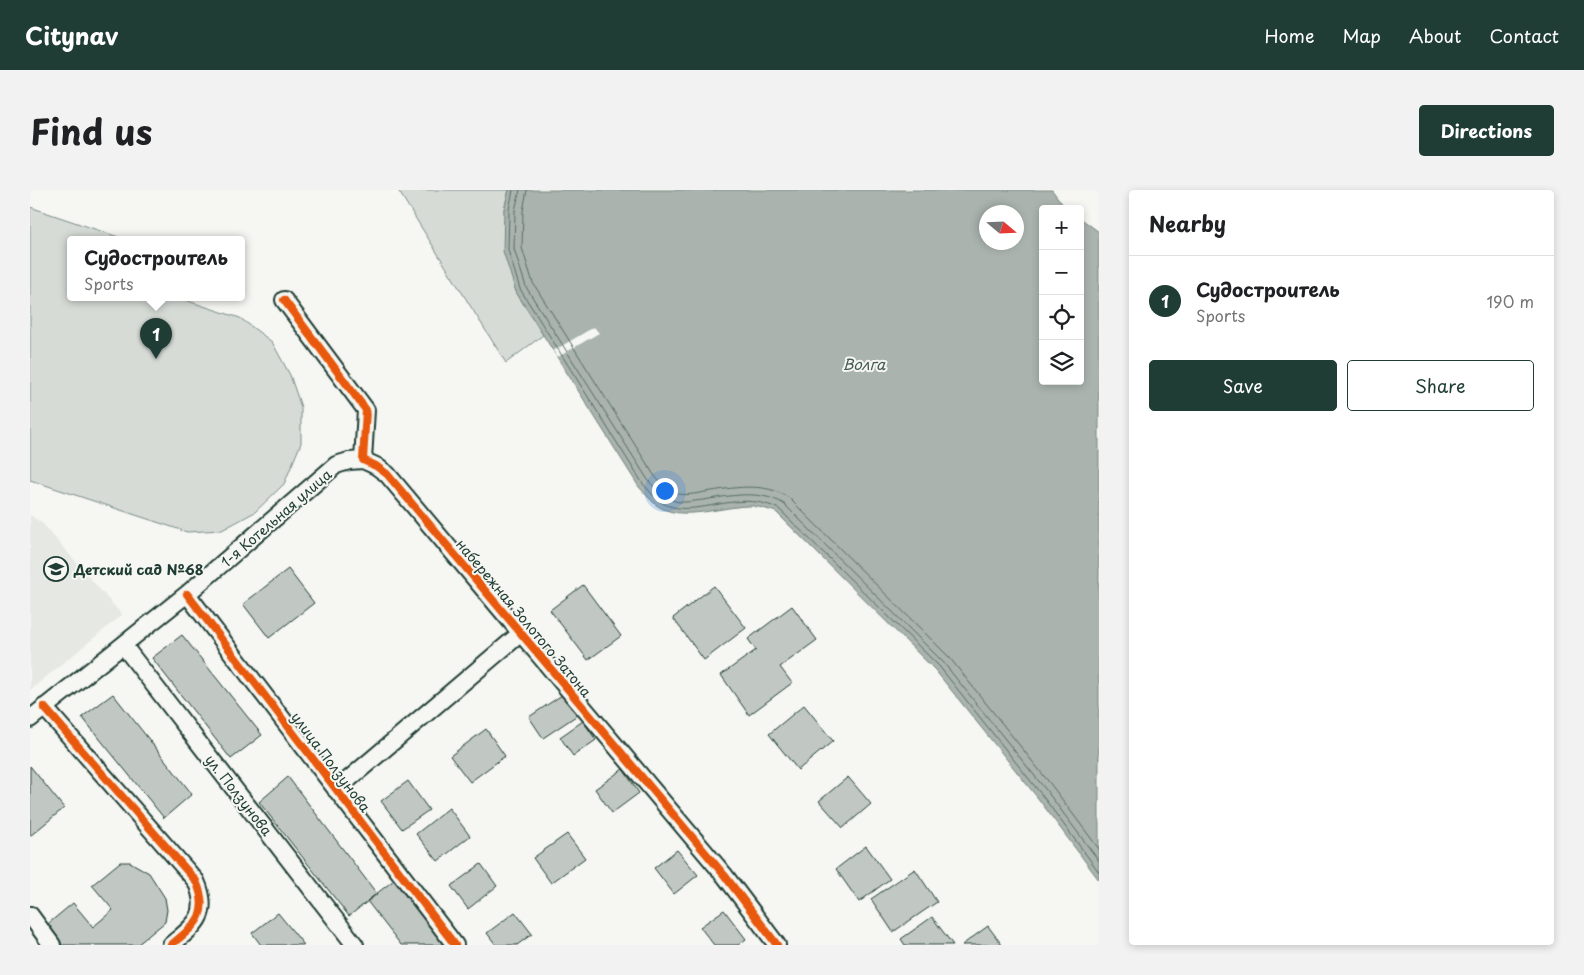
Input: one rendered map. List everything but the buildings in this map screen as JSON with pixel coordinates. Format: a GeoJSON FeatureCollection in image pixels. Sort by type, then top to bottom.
{"type":"FeatureCollection","features":[{"type":"Feature","properties":{"kind":"street"},"geometry":{"type":"LineString","coordinates":[[284,300],[366,410],[363,460]]}},
{"type":"Feature","properties":{"kind":"street","name":"1-я Котельная улица"},"geometry":{"type":"LineString","coordinates":[[30,719],[187,594],[336,465],[349,461],[363,460]]}},
{"type":"Feature","properties":{"kind":"street","name":"набережная Золотого Затона"},"geometry":{"type":"LineString","coordinates":[[363,460],[387,474],[725,876],[777,945]]}},
{"type":"Feature","properties":{"kind":"street","name":"улица Ползунова"},"geometry":{"type":"LineString","coordinates":[[187,594],[455,945]]}},
{"type":"Feature","properties":{"kind":"street"},"geometry":{"type":"LineString","coordinates":[[336,790],[521,633]]}},
{"type":"Feature","properties":{"kind":"street","name":"ул. Ползунова"},"geometry":{"type":"LineString","coordinates":[[123,645],[355,945]]}},
{"type":"Feature","properties":{"kind":"street"},"geometry":{"type":"LineString","coordinates":[[44,708],[196,881],[201,892],[203,905],[200,918],[194,926],[171,945]]}},
{"type":"Feature","properties":{"kind":"street"},"geometry":{"type":"LineString","coordinates":[[30,915],[52,945]]}},
{"type":"Feature","properties":{"kind":"shaded area"},"geometry":{"type":"Polygon","coordinates":[[[398,190],[509,190],[504,209],[516,292],[543,335],[506,363],[398,190]]]}},
{"type":"Feature","properties":{"kind":"shaded area"},"geometry":{"type":"Polygon","coordinates":[[[30,207],[115,236],[67,236],[67,301],[188,301],[240,318],[272,342],[290,375],[301,407],[301,443],[284,484],[255,512],[222,530],[187,532],[30,480],[30,207]]]}},
{"type":"Feature","properties":{"kind":"shaded area","name":"Детский сад №68"},"geometry":{"type":"Polygon","coordinates":[[[30,515],[42,523],[122,615],[30,690],[30,515]]]}},
{"type":"Feature","properties":{"kind":"water","name":"Волга"},"geometry":{"type":"Polygon","coordinates":[[[509,190],[1052,190],[1063,205],[1039,205],[1039,385],[1084,385],[1084,221],[1099,232],[1099,880],[1037,797],[935,670],[776,512],[753,506],[741,506],[702,512],[677,513],[665,510],[655,504],[639,487],[516,292],[503,251],[504,209],[509,190]]]}},
{"type":"Feature","properties":{"kind":"pier"},"geometry":{"type":"Polygon","coordinates":[[[594,327],[599,333],[558,357],[553,351],[594,327]]]}},
{"type":"Feature","properties":{"kind":"cycle path"},"geometry":{"type":"LineString","coordinates":[[284,300],[366,410],[363,460],[387,474],[725,876],[777,945]]}},
{"type":"Feature","properties":{"kind":"cycle path"},"geometry":{"type":"LineString","coordinates":[[187,594],[455,945]]}},
{"type":"Feature","properties":{"kind":"cycle path"},"geometry":{"type":"LineString","coordinates":[[44,707],[196,881],[202,903],[201,911],[193,925],[171,945]]}},
{"type":"Feature","properties":{"kind":"place","name":"Судостроитель"},"geometry":{"type":"Point","coordinates":[156,359]}},
{"type":"Feature","properties":{"kind":"place","name":"Детский сад №68"},"geometry":{"type":"Point","coordinates":[56,569]}}]}
